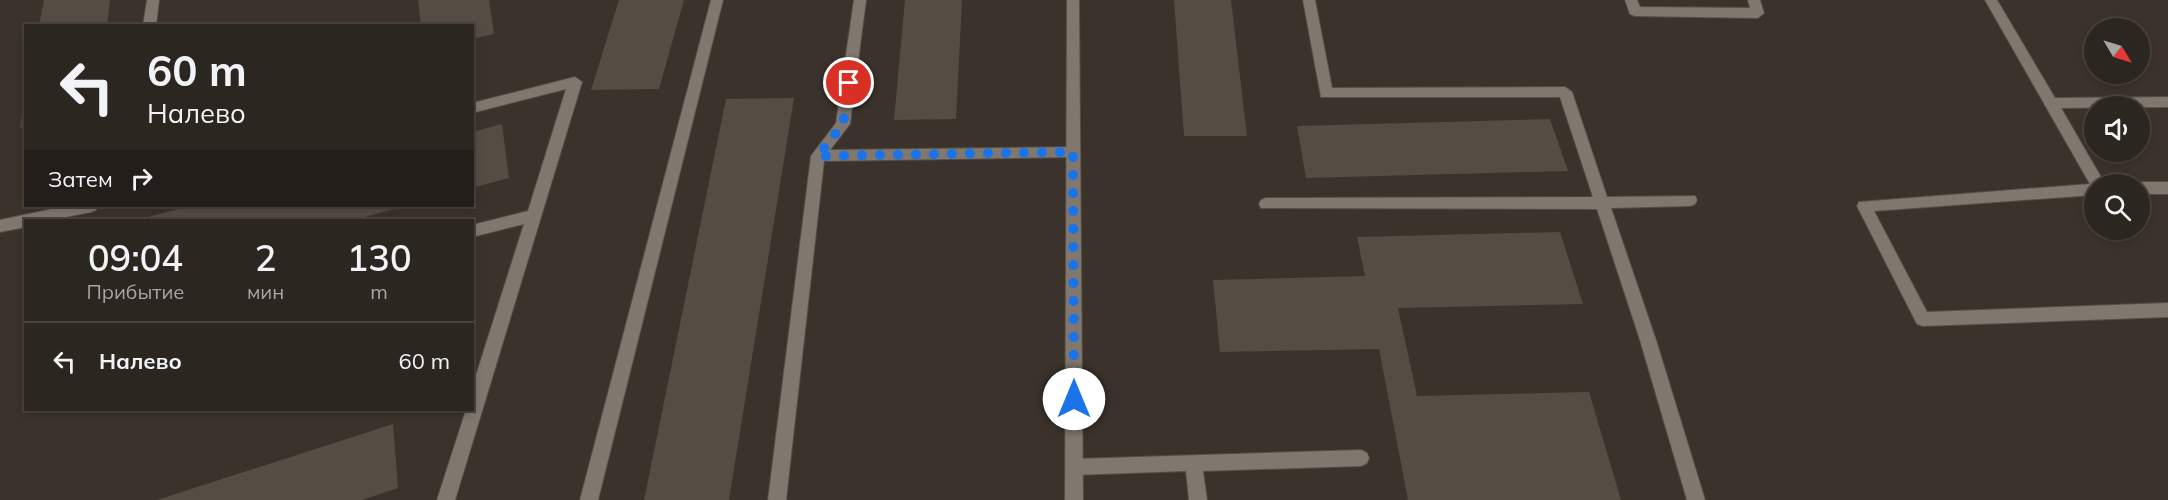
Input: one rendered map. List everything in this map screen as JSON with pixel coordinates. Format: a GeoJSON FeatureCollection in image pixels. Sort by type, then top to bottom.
{"type":"FeatureCollection","features":[{"type":"Feature","properties":{"kind":"main road"},"geometry":{"type":"LineString","coordinates":[[149,24],[153,0]]}},
{"type":"Feature","properties":{"kind":"main road"},"geometry":{"type":"LineString","coordinates":[[589,500],[717,0]]}},
{"type":"Feature","properties":{"kind":"main road"},"geometry":{"type":"LineString","coordinates":[[777,500],[818,156],[843,124],[860,0]]}},
{"type":"Feature","properties":{"kind":"main road"},"geometry":{"type":"LineString","coordinates":[[1073,0],[1074,500]]}},
{"type":"Feature","properties":{"kind":"main road"},"geometry":{"type":"LineString","coordinates":[[1310,0],[1326,93],[1565,92],[1648,340],[1696,500]]}},
{"type":"Feature","properties":{"kind":"main road"},"geometry":{"type":"LineString","coordinates":[[1631,0],[1635,11],[1758,13],[1754,0]]}},
{"type":"Feature","properties":{"kind":"main road"},"geometry":{"type":"LineString","coordinates":[[1991,0],[2092,174]]}},
{"type":"Feature","properties":{"kind":"main road"},"geometry":{"type":"LineString","coordinates":[[474,107],[575,82],[474,409]]}},
{"type":"Feature","properties":{"kind":"main road"},"geometry":{"type":"LineString","coordinates":[[2051,103],[2168,102]]}},
{"type":"Feature","properties":{"kind":"main road"},"geometry":{"type":"LineString","coordinates":[[818,156],[1073,152]]}},
{"type":"Feature","properties":{"kind":"main road"},"geometry":{"type":"LineString","coordinates":[[2150,188],[2168,188]]}},
{"type":"Feature","properties":{"kind":"main road"},"geometry":{"type":"LineString","coordinates":[[2084,190],[1864,206],[1923,319],[2168,310]]}},
{"type":"Feature","properties":{"kind":"main road"},"geometry":{"type":"LineString","coordinates":[[1266,204],[1602,203],[1690,200]]}},
{"type":"Feature","properties":{"kind":"main road"},"geometry":{"type":"LineString","coordinates":[[31,219],[86,207]]}},
{"type":"Feature","properties":{"kind":"main road"},"geometry":{"type":"LineString","coordinates":[[474,230],[534,215]]}},
{"type":"Feature","properties":{"kind":"main road"},"geometry":{"type":"LineString","coordinates":[[0,226],[24,220]]}},
{"type":"Feature","properties":{"kind":"main road"},"geometry":{"type":"LineString","coordinates":[[446,500],[473,411]]}},
{"type":"Feature","properties":{"kind":"main road"},"geometry":{"type":"LineString","coordinates":[[1074,467],[1361,458]]}},
{"type":"Feature","properties":{"kind":"main road"},"geometry":{"type":"LineString","coordinates":[[1194,463],[1198,500]]}},
{"type":"Feature","properties":{"kind":"building"},"geometry":{"type":"Polygon","coordinates":[[[44,0],[110,0],[107,24],[39,24],[44,0]]]}},
{"type":"Feature","properties":{"kind":"building"},"geometry":{"type":"Polygon","coordinates":[[[418,0],[489,0],[494,34],[474,39],[474,24],[421,24],[418,0]]]}},
{"type":"Feature","properties":{"kind":"building"},"geometry":{"type":"Polygon","coordinates":[[[619,0],[684,0],[659,89],[591,90],[619,0]]]}},
{"type":"Feature","properties":{"kind":"building"},"geometry":{"type":"Polygon","coordinates":[[[905,0],[962,0],[956,119],[894,120],[905,0]]]}},
{"type":"Feature","properties":{"kind":"building"},"geometry":{"type":"Polygon","coordinates":[[[1174,0],[1231,0],[1247,136],[1184,136],[1174,0]]]}},
{"type":"Feature","properties":{"kind":"building"},"geometry":{"type":"Polygon","coordinates":[[[794,98],[729,500],[644,500],[726,99],[794,98]]]}},
{"type":"Feature","properties":{"kind":"building"},"geometry":{"type":"Polygon","coordinates":[[[24,103],[24,127],[20,128],[24,103]]]}},
{"type":"Feature","properties":{"kind":"building"},"geometry":{"type":"Polygon","coordinates":[[[1550,119],[1568,171],[1306,178],[1297,126],[1550,119]]]}},
{"type":"Feature","properties":{"kind":"building"},"geometry":{"type":"Polygon","coordinates":[[[502,124],[509,178],[474,187],[474,131],[502,124]]]}},
{"type":"Feature","properties":{"kind":"building"},"geometry":{"type":"Polygon","coordinates":[[[186,207],[402,207],[357,219],[140,219],[186,207]]]}},
{"type":"Feature","properties":{"kind":"building"},"geometry":{"type":"Polygon","coordinates":[[[1560,232],[1583,304],[1398,308],[1417,396],[1589,392],[1621,500],[1408,500],[1379,349],[1220,352],[1213,280],[1365,276],[1357,237],[1560,232]]]}},
{"type":"Feature","properties":{"kind":"building"},"geometry":{"type":"Polygon","coordinates":[[[393,424],[398,488],[362,500],[157,500],[393,424]]]}},
{"type":"Feature","properties":{"kind":"route"},"geometry":{"type":"LineString","coordinates":[[849,83],[843,124],[818,156],[1073,152],[1074,399]]}}]}
